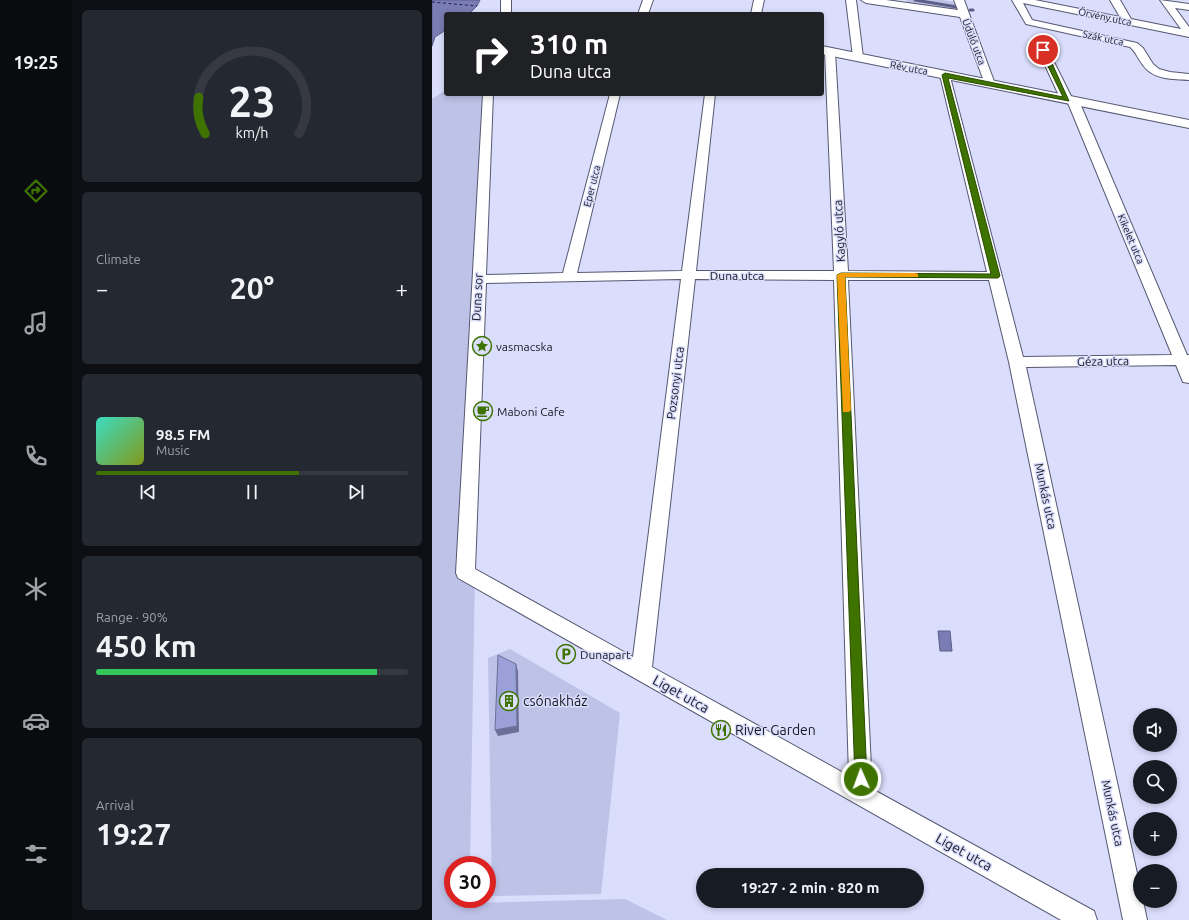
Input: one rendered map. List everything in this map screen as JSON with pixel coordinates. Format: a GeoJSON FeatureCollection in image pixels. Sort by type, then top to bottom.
{"type":"FeatureCollection","features":[{"type":"Feature","properties":{"kind":"street"},"geometry":{"type":"LineString","coordinates":[[506,0],[506,12]]}},
{"type":"Feature","properties":{"kind":"street"},"geometry":{"type":"LineString","coordinates":[[644,12],[648,0]]}},
{"type":"Feature","properties":{"kind":"street"},"geometry":{"type":"LineString","coordinates":[[756,12],[759,0]]}},
{"type":"Feature","properties":{"kind":"street"},"geometry":{"type":"LineString","coordinates":[[851,0],[858,58]]}},
{"type":"Feature","properties":{"kind":"street"},"geometry":{"type":"LineString","coordinates":[[866,0],[964,14]]}},
{"type":"Feature","properties":{"kind":"street","name":"Üdülő utca"},"geometry":{"type":"LineString","coordinates":[[957,0],[964,14],[990,84]]}},
{"type":"Feature","properties":{"kind":"street","name":"Szák utca"},"geometry":{"type":"LineString","coordinates":[[1017,0],[1027,20],[1030,22],[1133,45],[1138,48],[1152,69],[1162,74],[1189,77]]}},
{"type":"Feature","properties":{"kind":"street","name":"Örvény utca"},"geometry":{"type":"LineString","coordinates":[[1021,0],[1189,34]]}},
{"type":"Feature","properties":{"kind":"street"},"geometry":{"type":"LineString","coordinates":[[1115,0],[1128,22]]}},
{"type":"Feature","properties":{"kind":"street"},"geometry":{"type":"LineString","coordinates":[[1167,2],[1189,7]]}},
{"type":"Feature","properties":{"kind":"street"},"geometry":{"type":"LineString","coordinates":[[1167,2],[1189,34]]}},
{"type":"Feature","properties":{"kind":"street"},"geometry":{"type":"LineString","coordinates":[[1043,50],[1070,100]]}},
{"type":"Feature","properties":{"kind":"street","name":"Rév utca"},"geometry":{"type":"LineString","coordinates":[[826,51],[1189,124]]}},
{"type":"Feature","properties":{"kind":"street","name":"Kagyló utca"},"geometry":{"type":"LineString","coordinates":[[826,51],[841,275],[861,795]]}},
{"type":"Feature","properties":{"kind":"street","name":"Munkás utca"},"geometry":{"type":"LineString","coordinates":[[945,75],[1017,362],[1135,920]]}},
{"type":"Feature","properties":{"kind":"street","name":"Duna sor"},"geometry":{"type":"LineString","coordinates":[[465,573],[488,96]]}},
{"type":"Feature","properties":{"kind":"street","name":"Eper utca"},"geometry":{"type":"LineString","coordinates":[[569,278],[614,96]]}},
{"type":"Feature","properties":{"kind":"street","name":"Pozsonyi utca"},"geometry":{"type":"LineString","coordinates":[[641,671],[710,96]]}},
{"type":"Feature","properties":{"kind":"street","name":"Kikelet utca"},"geometry":{"type":"LineString","coordinates":[[1070,100],[1185,360],[1189,378]]}},
{"type":"Feature","properties":{"kind":"street","name":"Duna utca"},"geometry":{"type":"LineString","coordinates":[[478,280],[688,275],[996,276]]}},
{"type":"Feature","properties":{"kind":"street","name":"Géza utca"},"geometry":{"type":"LineString","coordinates":[[1017,362],[1185,360]]}},
{"type":"Feature","properties":{"kind":"street","name":"Liget utca"},"geometry":{"type":"LineString","coordinates":[[465,573],[1085,920]]}},
{"type":"Feature","properties":{"kind":"shaded area"},"geometry":{"type":"Polygon","coordinates":[[[432,0],[480,0],[471,12],[444,12],[444,31],[435,37],[432,46],[432,0]]]}},
{"type":"Feature","properties":{"kind":"shaded area"},"geometry":{"type":"Polygon","coordinates":[[[906,0],[943,0],[960,3],[961,12],[911,5],[906,0]]]}},
{"type":"Feature","properties":{"kind":"shaded area"},"geometry":{"type":"Polygon","coordinates":[[[444,91],[444,96],[483,96],[470,856],[444,856],[444,908],[496,908],[496,902],[625,899],[667,920],[432,920],[432,99],[444,91]]]}},
{"type":"Feature","properties":{"kind":"shaded area"},"geometry":{"type":"Polygon","coordinates":[[[938,631],[950,631],[952,651],[940,651],[938,631]]]}},
{"type":"Feature","properties":{"kind":"shaded area"},"geometry":{"type":"Polygon","coordinates":[[[510,649],[620,713],[601,894],[496,896],[496,856],[491,856],[488,658],[510,649]]]}},
{"type":"Feature","properties":{"kind":"building","name":"csónakház"},"geometry":{"type":"Polygon","coordinates":[[[498,655],[516,664],[517,726],[495,730],[498,655]]]}},
{"type":"Feature","properties":{"kind":"waterway"},"geometry":{"type":"LineString","coordinates":[[915,0],[957,7]]}},
{"type":"Feature","properties":{"kind":"ferry route"},"geometry":{"type":"LineString","coordinates":[[432,2],[477,6]]}},
{"type":"Feature","properties":{"kind":"slow traffic"},"geometry":{"type":"LineString","coordinates":[[846,410],[841,275],[915,276]]}},
{"type":"Feature","properties":{"kind":"place","name":"vasmacska"},"geometry":{"type":"Point","coordinates":[482,346]}},
{"type":"Feature","properties":{"kind":"place","name":"Maboni Cafe"},"geometry":{"type":"Point","coordinates":[483,411]}},
{"type":"Feature","properties":{"kind":"place","name":"Dunapart"},"geometry":{"type":"Point","coordinates":[566,654]}},
{"type":"Feature","properties":{"kind":"place","name":"csónakház"},"geometry":{"type":"Point","coordinates":[509,701]}},
{"type":"Feature","properties":{"kind":"place","name":"River Garden"},"geometry":{"type":"Point","coordinates":[721,730]}},
{"type":"Feature","properties":{"kind":"route"},"geometry":{"type":"LineString","coordinates":[[861,779],[841,275],[996,276],[945,75],[1067,100],[1043,50]]}}]}
